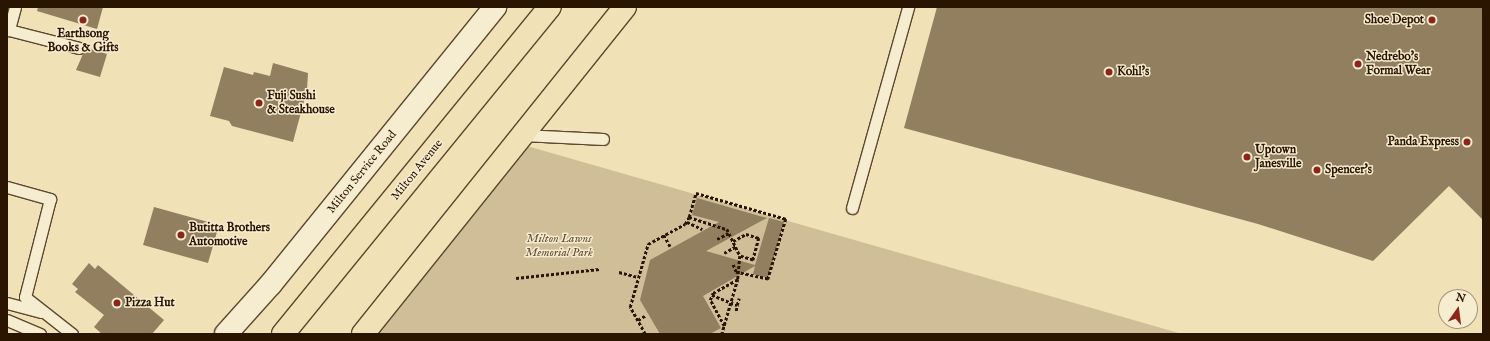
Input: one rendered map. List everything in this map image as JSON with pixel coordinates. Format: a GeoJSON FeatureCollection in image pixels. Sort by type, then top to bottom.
{"type":"FeatureCollection","features":[{"type":"Feature","properties":{"kind":"main road","name":"Milton Avenue"},"geometry":{"type":"LineString","coordinates":[[283,334],[550,7]]}},
{"type":"Feature","properties":{"kind":"main road"},"geometry":{"type":"LineString","coordinates":[[363,334],[625,7]]}},
{"type":"Feature","properties":{"kind":"street","name":"Milton Service Road"},"geometry":{"type":"LineString","coordinates":[[226,334],[270,285],[495,7]]}},
{"type":"Feature","properties":{"kind":"lane"},"geometry":{"type":"LineString","coordinates":[[852,208],[908,7]]}},
{"type":"Feature","properties":{"kind":"lane"},"geometry":{"type":"LineString","coordinates":[[12,10],[9,30],[79,48]]}},
{"type":"Feature","properties":{"kind":"lane"},"geometry":{"type":"LineString","coordinates":[[522,135],[603,139]]}},
{"type":"Feature","properties":{"kind":"lane"},"geometry":{"type":"LineString","coordinates":[[7,187],[50,199],[25,297],[72,334]]}},
{"type":"Feature","properties":{"kind":"lane"},"geometry":{"type":"LineString","coordinates":[[7,303],[46,314]]}},
{"type":"Feature","properties":{"kind":"lane"},"geometry":{"type":"LineString","coordinates":[[7,320],[40,334]]}},
{"type":"Feature","properties":{"kind":"path"},"geometry":{"type":"LineString","coordinates":[[645,334],[630,307],[648,244],[687,222],[696,193],[786,219],[768,279],[739,273],[733,265]]}},
{"type":"Feature","properties":{"kind":"path"},"geometry":{"type":"LineString","coordinates":[[689,217],[727,229],[740,256],[738,279],[722,334]]}},
{"type":"Feature","properties":{"kind":"path"},"geometry":{"type":"LineString","coordinates":[[687,222],[702,229]]}},
{"type":"Feature","properties":{"kind":"path"},"geometry":{"type":"LineString","coordinates":[[717,239],[729,233]]}},
{"type":"Feature","properties":{"kind":"path"},"geometry":{"type":"LineString","coordinates":[[733,241],[746,234],[759,238],[753,260],[740,256]]}},
{"type":"Feature","properties":{"kind":"path"},"geometry":{"type":"LineString","coordinates":[[664,235],[670,246]]}},
{"type":"Feature","properties":{"kind":"path"},"geometry":{"type":"LineString","coordinates":[[724,253],[735,247]]}},
{"type":"Feature","properties":{"kind":"path"},"geometry":{"type":"LineString","coordinates":[[516,278],[600,270]]}},
{"type":"Feature","properties":{"kind":"path"},"geometry":{"type":"LineString","coordinates":[[619,272],[638,277]]}},
{"type":"Feature","properties":{"kind":"path"},"geometry":{"type":"LineString","coordinates":[[724,326],[710,300],[712,295],[738,279]]}},
{"type":"Feature","properties":{"kind":"path"},"geometry":{"type":"LineString","coordinates":[[712,295],[737,305]]}},
{"type":"Feature","properties":{"kind":"path"},"geometry":{"type":"LineString","coordinates":[[736,310],[739,298]]}},
{"type":"Feature","properties":{"kind":"path"},"geometry":{"type":"LineString","coordinates":[[638,320],[646,316]]}},
{"type":"Feature","properties":{"kind":"green space","name":"Milton Lawns Memorial Park"},"geometry":{"type":"Polygon","coordinates":[[[527,146],[1182,334],[376,334],[527,146]]]}},
{"type":"Feature","properties":{"kind":"building","name":"Earthsong Books & Gifts"},"geometry":{"type":"Polygon","coordinates":[[[38,7],[103,7],[97,29],[37,11],[38,7]]]}},
{"type":"Feature","properties":{"kind":"building","name":"Uptown Janesville"},"geometry":{"type":"Polygon","coordinates":[[[937,7],[1483,7],[1483,220],[1449,186],[1373,261],[1258,224],[904,128],[937,7]]]}},
{"type":"Feature","properties":{"kind":"building"},"geometry":{"type":"Polygon","coordinates":[[[86,47],[107,54],[100,77],[76,70],[86,47]]]}},
{"type":"Feature","properties":{"kind":"building","name":"Fuji Sushi & Steakhouse"},"geometry":{"type":"Polygon","coordinates":[[[273,63],[308,73],[307,90],[293,142],[232,126],[229,121],[210,116],[224,67],[253,75],[254,72],[270,76],[273,63]]]}},
{"type":"Feature","properties":{"kind":"building"},"geometry":{"type":"Polygon","coordinates":[[[697,198],[767,218],[706,251],[755,265],[769,218],[784,222],[768,278],[753,274],[755,266],[703,296],[721,328],[710,334],[660,334],[640,300],[650,260],[719,222],[692,215],[697,198]]]}},
{"type":"Feature","properties":{"kind":"building","name":"Butitta Brothers Automotive"},"geometry":{"type":"Polygon","coordinates":[[[154,207],[219,225],[208,263],[143,245],[154,207]]]}},
{"type":"Feature","properties":{"kind":"building","name":"Pizza Hut"},"geometry":{"type":"Polygon","coordinates":[[[89,263],[95,269],[98,265],[164,320],[152,334],[102,334],[94,327],[104,315],[75,292],[78,289],[72,284],[89,263]]]}},
{"type":"Feature","properties":{"kind":"place","name":"Earthsong Books & Gifts"},"geometry":{"type":"Point","coordinates":[83,20]}},
{"type":"Feature","properties":{"kind":"place","name":"Shoe Depot"},"geometry":{"type":"Point","coordinates":[1432,20]}},
{"type":"Feature","properties":{"kind":"place","name":"Nedrebo's Formal Wear"},"geometry":{"type":"Point","coordinates":[1358,64]}},
{"type":"Feature","properties":{"kind":"place","name":"Kohl's"},"geometry":{"type":"Point","coordinates":[1109,72]}},
{"type":"Feature","properties":{"kind":"place","name":"Fuji Sushi & Steakhouse"},"geometry":{"type":"Point","coordinates":[259,103]}},
{"type":"Feature","properties":{"kind":"place","name":"Panda Express"},"geometry":{"type":"Point","coordinates":[1467,142]}},
{"type":"Feature","properties":{"kind":"place","name":"Uptown Janesville"},"geometry":{"type":"Point","coordinates":[1247,157]}},
{"type":"Feature","properties":{"kind":"place","name":"Spencer's"},"geometry":{"type":"Point","coordinates":[1317,170]}},
{"type":"Feature","properties":{"kind":"place","name":"Butitta Brothers Automotive"},"geometry":{"type":"Point","coordinates":[181,235]}},
{"type":"Feature","properties":{"kind":"place","name":"Pizza Hut"},"geometry":{"type":"Point","coordinates":[117,303]}}]}
